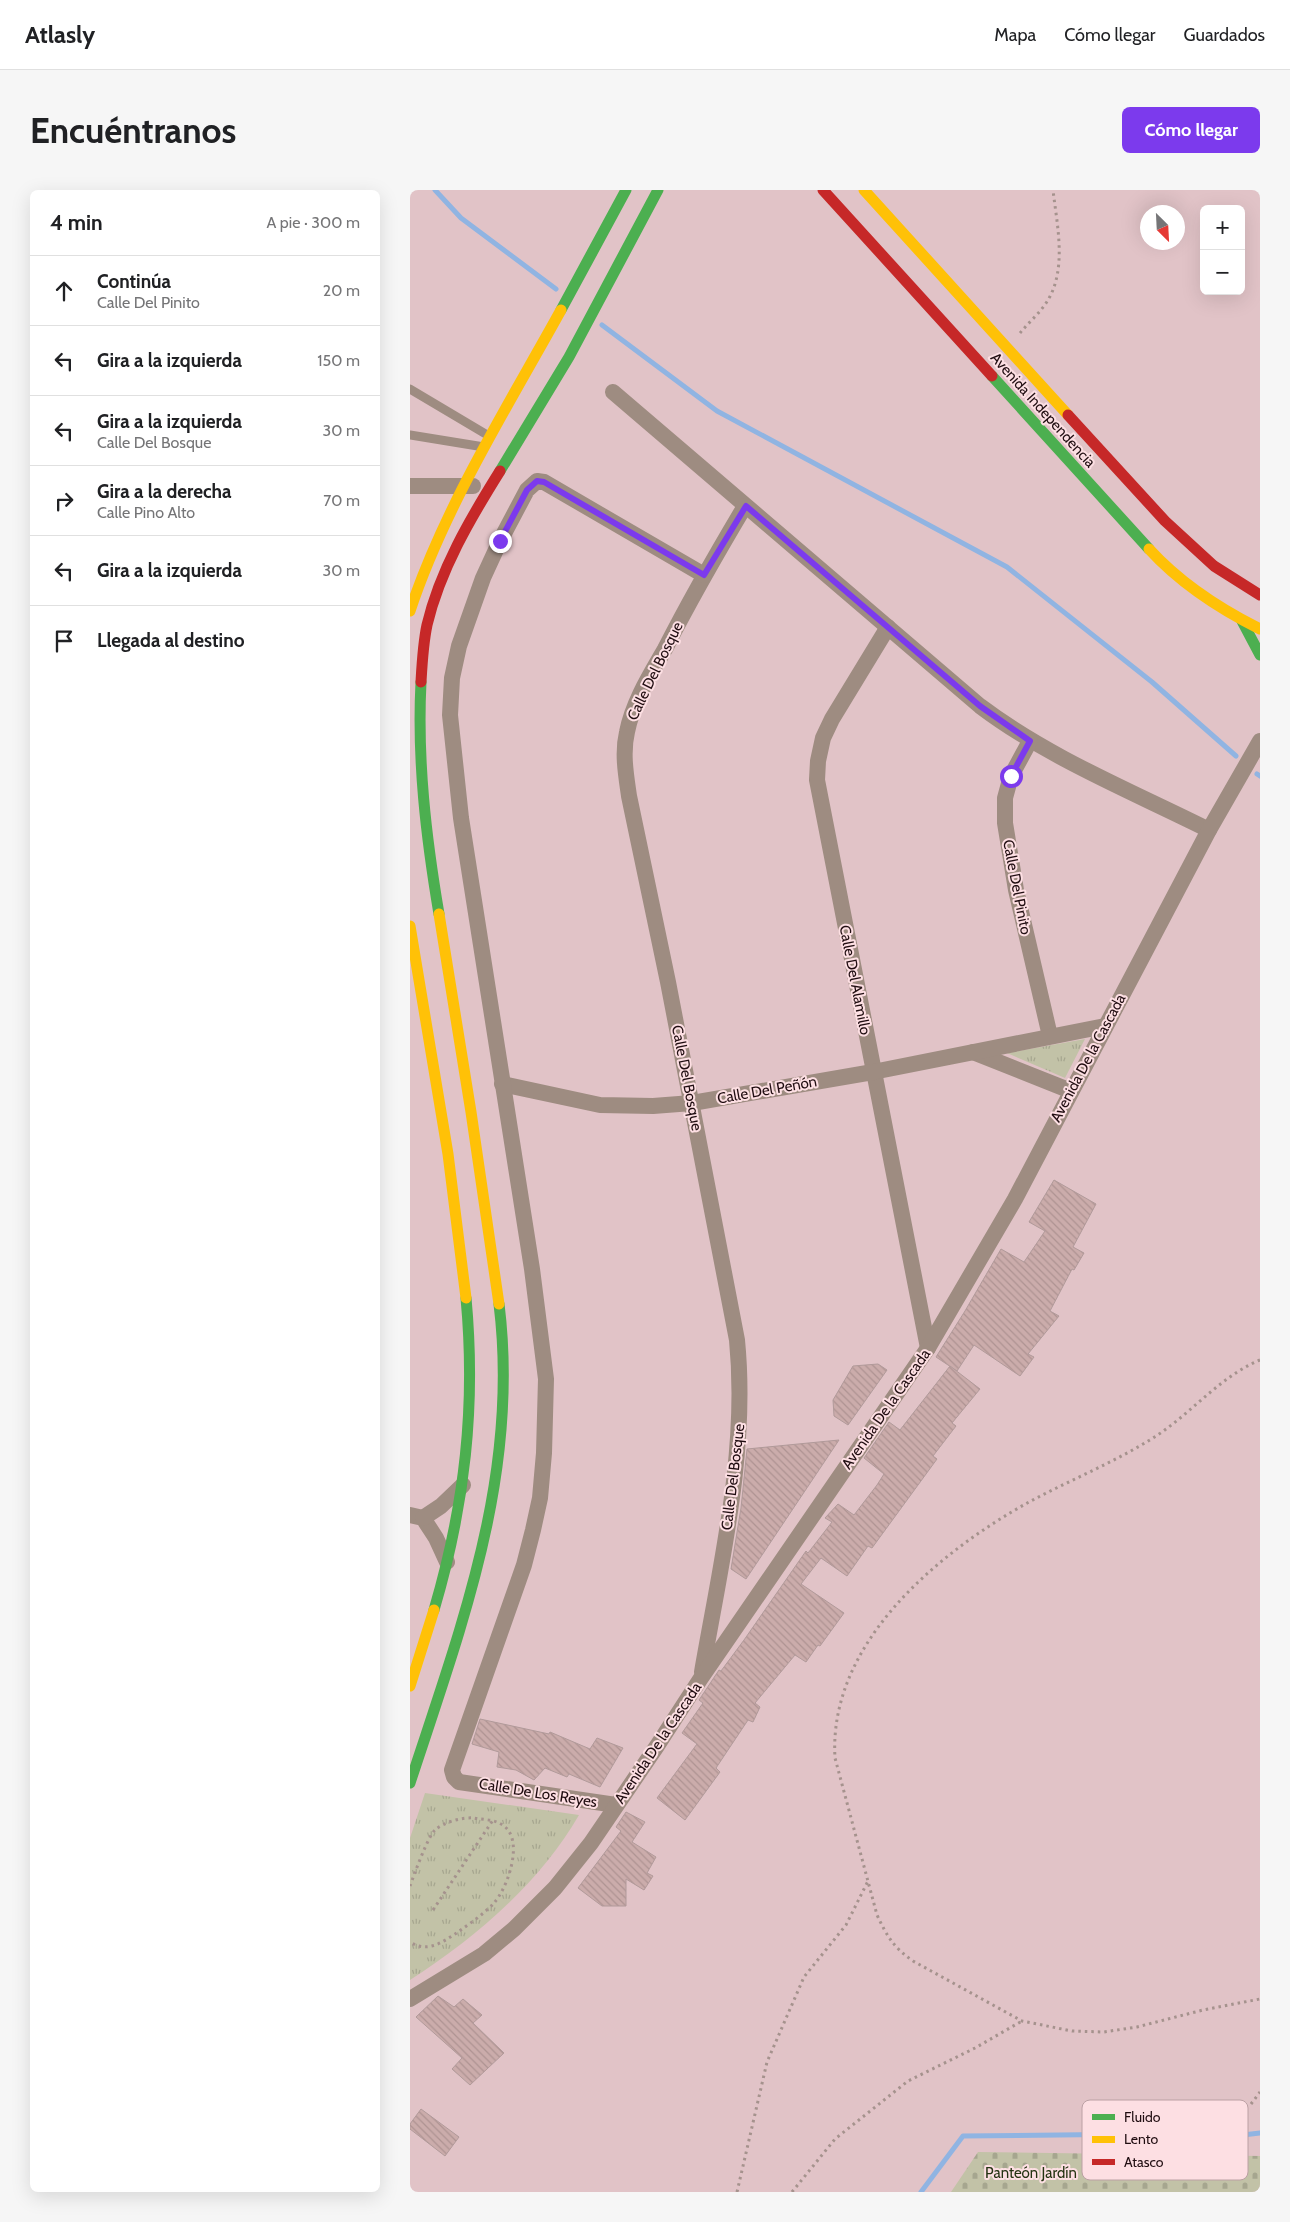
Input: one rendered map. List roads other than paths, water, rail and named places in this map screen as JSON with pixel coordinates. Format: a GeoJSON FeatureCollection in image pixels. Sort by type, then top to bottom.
{"type":"FeatureCollection","features":[{"type":"Feature","properties":{"kind":"main road"},"geometry":{"type":"LineString","coordinates":[[410,612],[424,569],[465,486],[626,190]]}},
{"type":"Feature","properties":{"kind":"main road"},"geometry":{"type":"LineString","coordinates":[[410,1783],[458,1638],[483,1548],[494,1495],[504,1424],[505,1382],[502,1322],[455,1006],[419,797],[415,739],[420,661],[434,601],[464,534],[583,333],[658,190]]}},
{"type":"Feature","properties":{"kind":"main road","name":"Avenida Independencia"},"geometry":{"type":"LineString","coordinates":[[823,190],[1152,552],[1198,593],[1242,621],[1260,629]]}},
{"type":"Feature","properties":{"kind":"main road","name":"Avenida Independencia"},"geometry":{"type":"LineString","coordinates":[[864,190],[1008,346],[1165,521],[1214,566],[1260,595]]}},
{"type":"Feature","properties":{"kind":"main road"},"geometry":{"type":"LineString","coordinates":[[1242,621],[1260,655]]}},
{"type":"Feature","properties":{"kind":"main road"},"geometry":{"type":"LineString","coordinates":[[410,926],[439,1089],[462,1243],[468,1303],[470,1405],[463,1485],[447,1562],[410,1686]]}},
{"type":"Feature","properties":{"kind":"street"},"geometry":{"type":"LineString","coordinates":[[613,392],[980,706],[1030,741],[1209,830]]}},
{"type":"Feature","properties":{"kind":"street"},"geometry":{"type":"LineString","coordinates":[[502,1084],[471,890],[453,759],[450,715],[452,678],[470,611],[500,541],[527,490],[537,481],[544,482],[704,575]]}},
{"type":"Feature","properties":{"kind":"street"},"geometry":{"type":"LineString","coordinates":[[410,486],[492,485]]}},
{"type":"Feature","properties":{"kind":"street","name":"Calle Del Bosque"},"geometry":{"type":"LineString","coordinates":[[701,1678],[737,1468],[741,1402],[737,1340],[692,1102],[629,796],[624,762],[626,733],[632,713],[704,575],[746,506]]}},
{"type":"Feature","properties":{"kind":"street","name":"Calle Del Alamillo"},"geometry":{"type":"LineString","coordinates":[[888,627],[832,719],[823,738],[818,761],[817,780],[872,1072],[928,1348]]}},
{"type":"Feature","properties":{"kind":"street","name":"Calle Del Pinito"},"geometry":{"type":"LineString","coordinates":[[1030,741],[1011,776],[1005,798],[1005,823],[1016,890],[1050,1036]]}},
{"type":"Feature","properties":{"kind":"street","name":"Avenida De la Cascada"},"geometry":{"type":"LineString","coordinates":[[410,1999],[484,1954],[514,1929],[555,1888],[616,1805],[928,1348],[1010,1206],[1209,830],[1260,741]]}},
{"type":"Feature","properties":{"kind":"street","name":"Calle Del Peñón"},"geometry":{"type":"LineString","coordinates":[[502,1084],[600,1105],[644,1106],[692,1102],[872,1072],[1105,1026]]}},
{"type":"Feature","properties":{"kind":"street"},"geometry":{"type":"LineString","coordinates":[[973,1052],[1071,1090]]}},
{"type":"Feature","properties":{"kind":"street","name":"Calle De Los Reyes"},"geometry":{"type":"LineString","coordinates":[[502,1084],[542,1338],[546,1378],[544,1453],[540,1498],[524,1565],[452,1770],[459,1782],[616,1805]]}},
{"type":"Feature","properties":{"kind":"street"},"geometry":{"type":"LineString","coordinates":[[447,1562],[436,1538],[416,1516],[441,1506],[463,1485]]}},
{"type":"Feature","properties":{"kind":"lane"},"geometry":{"type":"LineString","coordinates":[[410,389],[489,442]]}},
{"type":"Feature","properties":{"kind":"lane"},"geometry":{"type":"LineString","coordinates":[[410,435],[489,442]]}},
{"type":"Feature","properties":{"kind":"waterway"},"geometry":{"type":"LineString","coordinates":[[435,190],[461,218],[556,289]]}},
{"type":"Feature","properties":{"kind":"waterway"},"geometry":{"type":"LineString","coordinates":[[602,325],[717,411],[1007,567],[1152,682],[1236,756]]}},
{"type":"Feature","properties":{"kind":"waterway"},"geometry":{"type":"LineString","coordinates":[[1248,2134],[1260,2133]]}},
{"type":"Feature","properties":{"kind":"waterway"},"geometry":{"type":"LineString","coordinates":[[921,2192],[963,2136],[1082,2135]]}},
{"type":"Feature","properties":{"kind":"park label","name":"Panteón Jardín"},"geometry":{"type":"Point","coordinates":[1031,2173]}}]}
